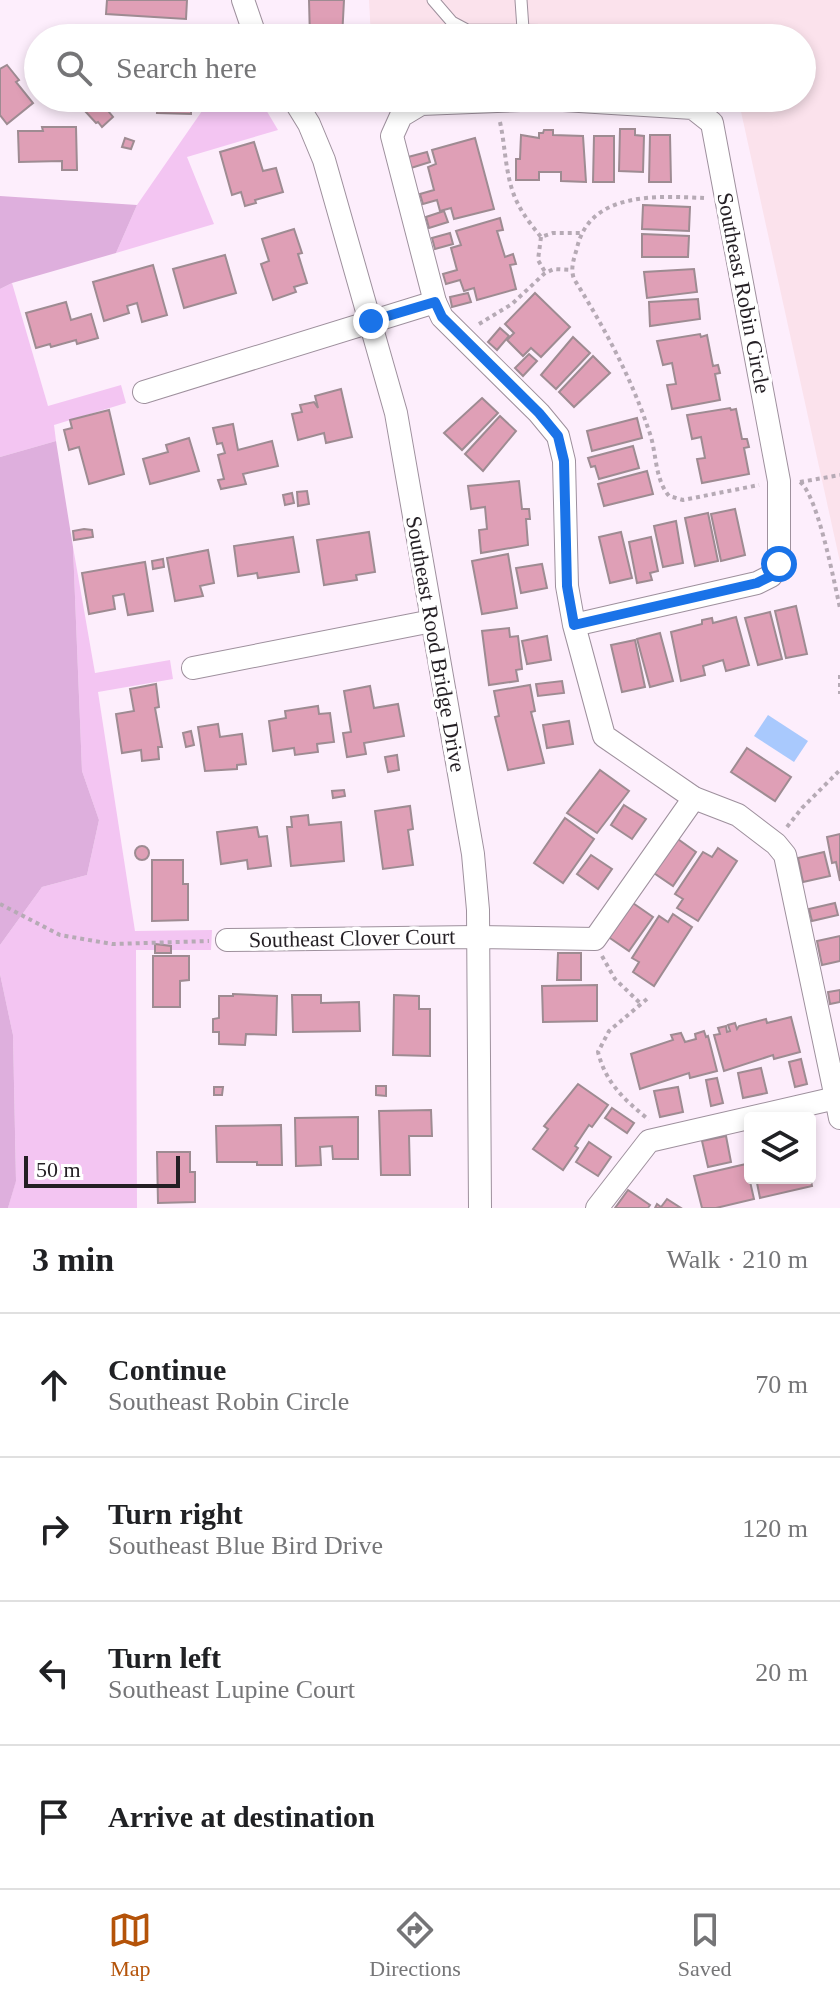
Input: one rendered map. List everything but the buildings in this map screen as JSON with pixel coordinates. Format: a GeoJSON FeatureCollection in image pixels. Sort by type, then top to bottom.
{"type":"FeatureCollection","features":[{"type":"Feature","properties":{"kind":"street"},"geometry":{"type":"LineString","coordinates":[[243,0],[251,24]]}},
{"type":"Feature","properties":{"kind":"street","name":"Southeast Rood Bridge Drive"},"geometry":{"type":"LineString","coordinates":[[302,112],[324,160],[396,413],[473,854],[478,910],[480,1208]]}},
{"type":"Feature","properties":{"kind":"street","name":"Southeast Robin Circle"},"geometry":{"type":"LineString","coordinates":[[408,112],[401,116],[392,136],[435,302]]}},
{"type":"Feature","properties":{"kind":"street","name":"Southeast Robin Circle"},"geometry":{"type":"LineString","coordinates":[[574,625],[757,583],[771,576],[779,564],[790,482],[712,123],[698,112]]}},
{"type":"Feature","properties":{"kind":"street"},"geometry":{"type":"LineString","coordinates":[[144,392],[435,302],[442,317],[539,413],[558,436],[564,461],[567,586],[574,625],[604,736],[694,798],[738,815],[776,844],[785,855],[838,1108],[649,1141],[597,1208]]}},
{"type":"Feature","properties":{"kind":"street"},"geometry":{"type":"LineString","coordinates":[[193,668],[432,621]]}},
{"type":"Feature","properties":{"kind":"street"},"geometry":{"type":"LineString","coordinates":[[595,939],[694,798]]}},
{"type":"Feature","properties":{"kind":"street","name":"Southeast Clover Court"},"geometry":{"type":"LineString","coordinates":[[227,940],[595,939]]}},
{"type":"Feature","properties":{"kind":"lane"},"geometry":{"type":"LineString","coordinates":[[433,0],[456,24]]}},
{"type":"Feature","properties":{"kind":"lane"},"geometry":{"type":"LineString","coordinates":[[521,0],[523,24]]}},
{"type":"Feature","properties":{"kind":"path"},"geometry":{"type":"LineString","coordinates":[[496,112],[518,205],[541,237],[538,260],[545,273]]}},
{"type":"Feature","properties":{"kind":"path"},"geometry":{"type":"LineString","coordinates":[[727,200],[649,196],[608,208],[580,233],[571,270],[574,279],[619,356],[651,434],[659,476],[669,496],[683,500],[840,475]]}},
{"type":"Feature","properties":{"kind":"path"},"geometry":{"type":"LineString","coordinates":[[541,237],[553,233],[580,233]]}},
{"type":"Feature","properties":{"kind":"path"},"geometry":{"type":"LineString","coordinates":[[459,334],[502,311],[545,273],[554,269],[571,270]]}},
{"type":"Feature","properties":{"kind":"path"},"geometry":{"type":"LineString","coordinates":[[790,482],[807,490],[815,510],[840,608]]}},
{"type":"Feature","properties":{"kind":"path"},"geometry":{"type":"LineString","coordinates":[[840,675],[840,694]]}},
{"type":"Feature","properties":{"kind":"path"},"geometry":{"type":"LineString","coordinates":[[776,844],[802,808],[840,770]]}},
{"type":"Feature","properties":{"kind":"path"},"geometry":{"type":"LineString","coordinates":[[0,904],[60,935],[112,944],[227,940]]}},
{"type":"Feature","properties":{"kind":"path"},"geometry":{"type":"LineString","coordinates":[[595,939],[615,979],[640,1003]]}},
{"type":"Feature","properties":{"kind":"path"},"geometry":{"type":"LineString","coordinates":[[647,999],[609,1031],[598,1052],[611,1084],[623,1100],[655,1127],[662,1138]]}},
{"type":"Feature","properties":{"kind":"shaded area"},"geometry":{"type":"Polygon","coordinates":[[[369,0],[840,0],[840,562],[741,112],[816,112],[816,24],[370,24],[369,0]]]}},
{"type":"Feature","properties":{"kind":"shaded area"},"geometry":{"type":"Polygon","coordinates":[[[201,112],[267,112],[278,130],[187,157],[214,224],[116,253],[137,205],[201,112]]]}},
{"type":"Feature","properties":{"kind":"shaded area"},"geometry":{"type":"Polygon","coordinates":[[[0,196],[137,205],[116,253],[0,289],[0,196]]]}},
{"type":"Feature","properties":{"kind":"shaded area"},"geometry":{"type":"Polygon","coordinates":[[[12,283],[48,406],[121,385],[126,403],[54,425],[56,441],[0,457],[0,289],[12,283]]]}},
{"type":"Feature","properties":{"kind":"shaded area"},"geometry":{"type":"Polygon","coordinates":[[[56,441],[73,547],[82,771],[99,820],[87,875],[42,887],[0,945],[0,457],[56,441]]]}},
{"type":"Feature","properties":{"kind":"shaded area"},"geometry":{"type":"Polygon","coordinates":[[[73,547],[95,673],[170,660],[173,679],[98,692],[135,931],[212,930],[211,950],[136,950],[137,1208],[8,1208],[16,1180],[13,1035],[0,974],[0,945],[42,887],[87,875],[99,820],[82,771],[73,547]]]}},
{"type":"Feature","properties":{"kind":"shaded area"},"geometry":{"type":"Polygon","coordinates":[[[0,974],[13,1035],[16,1181],[8,1208],[0,1208],[0,974]]]}},
{"type":"Feature","properties":{"kind":"water"},"geometry":{"type":"Polygon","coordinates":[[[768,715],[808,741],[794,762],[754,736],[768,715]]]}},
{"type":"Feature","properties":{"kind":"route"},"geometry":{"type":"LineString","coordinates":[[371,321],[435,302],[442,317],[539,413],[558,436],[564,461],[567,586],[574,625],[757,583],[771,576],[779,564]]}}]}
